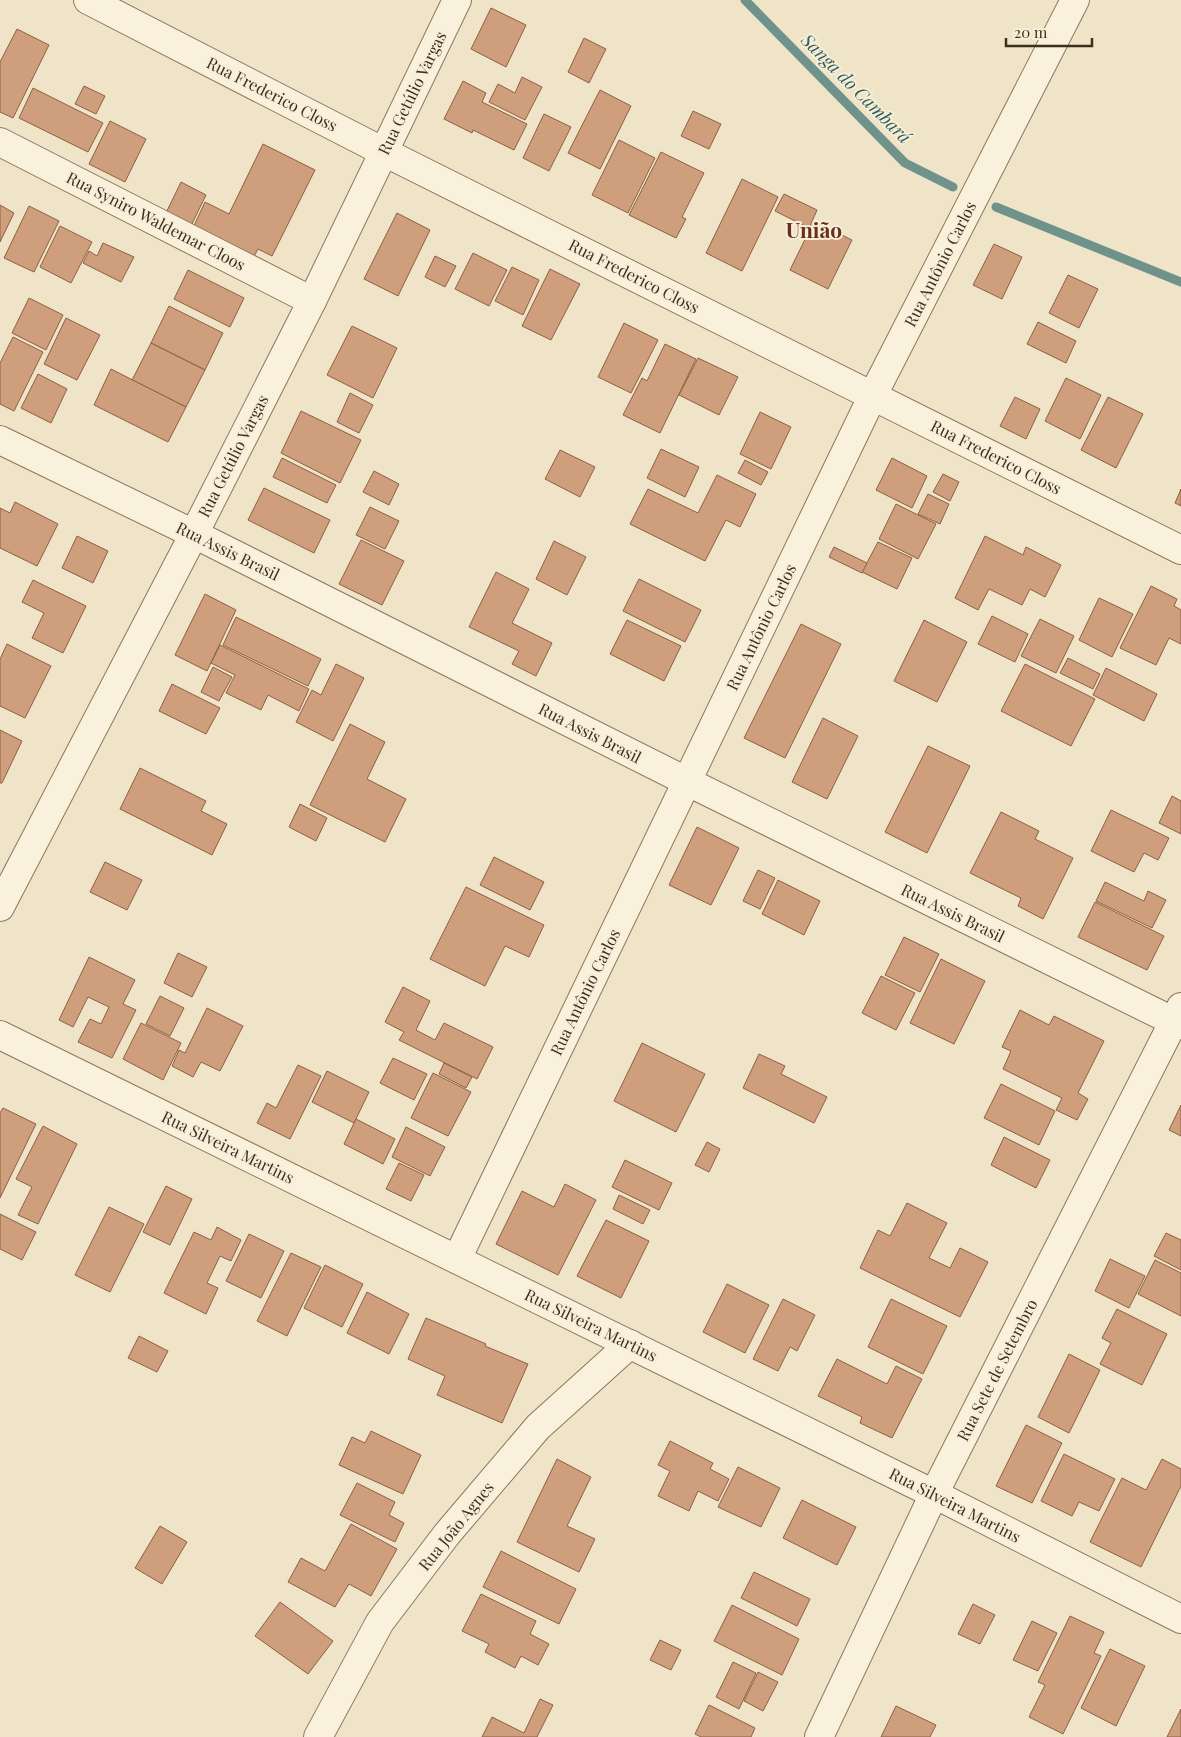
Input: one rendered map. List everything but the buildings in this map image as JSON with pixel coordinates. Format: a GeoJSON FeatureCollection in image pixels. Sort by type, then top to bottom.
{"type":"FeatureCollection","features":[{"type":"Feature","properties":{"kind":"street","name":"Rua Frederico Closs"},"geometry":{"type":"LineString","coordinates":[[88,0],[384,152],[1181,550]]}},
{"type":"Feature","properties":{"kind":"street","name":"Rua Getúlio Vargas"},"geometry":{"type":"LineString","coordinates":[[0,907],[194,534],[312,301],[457,0]]}},
{"type":"Feature","properties":{"kind":"street","name":"Rua Antônio Carlos"},"geometry":{"type":"LineString","coordinates":[[457,1259],[873,395],[1075,0]]}},
{"type":"Feature","properties":{"kind":"street","name":"Rua Syniro Waldemar Cloos"},"geometry":{"type":"LineString","coordinates":[[0,142],[312,301]]}},
{"type":"Feature","properties":{"kind":"street","name":"Rua Assis Brasil"},"geometry":{"type":"LineString","coordinates":[[0,440],[194,534],[686,781],[1179,1018]]}},
{"type":"Feature","properties":{"kind":"street","name":"Rua Sete de Setembro"},"geometry":{"type":"LineString","coordinates":[[819,1737],[934,1494],[1179,1018]]}},
{"type":"Feature","properties":{"kind":"street","name":"Rua Silveira Martins"},"geometry":{"type":"LineString","coordinates":[[0,1035],[934,1494],[1181,1619]]}},
{"type":"Feature","properties":{"kind":"street","name":"Rua João Agnes"},"geometry":{"type":"LineString","coordinates":[[318,1737],[380,1622],[447,1534],[538,1428],[630,1344]]}},
{"type":"Feature","properties":{"kind":"waterway","name":"Sanga do Cambará"},"geometry":{"type":"LineString","coordinates":[[745,0],[905,163],[953,187]]}},
{"type":"Feature","properties":{"kind":"waterway","name":"Sanga do Cambará"},"geometry":{"type":"LineString","coordinates":[[996,207],[1181,282]]}},
{"type":"Feature","properties":{"kind":"district","name":"União"},"geometry":{"type":"Point","coordinates":[814,231]}}]}
